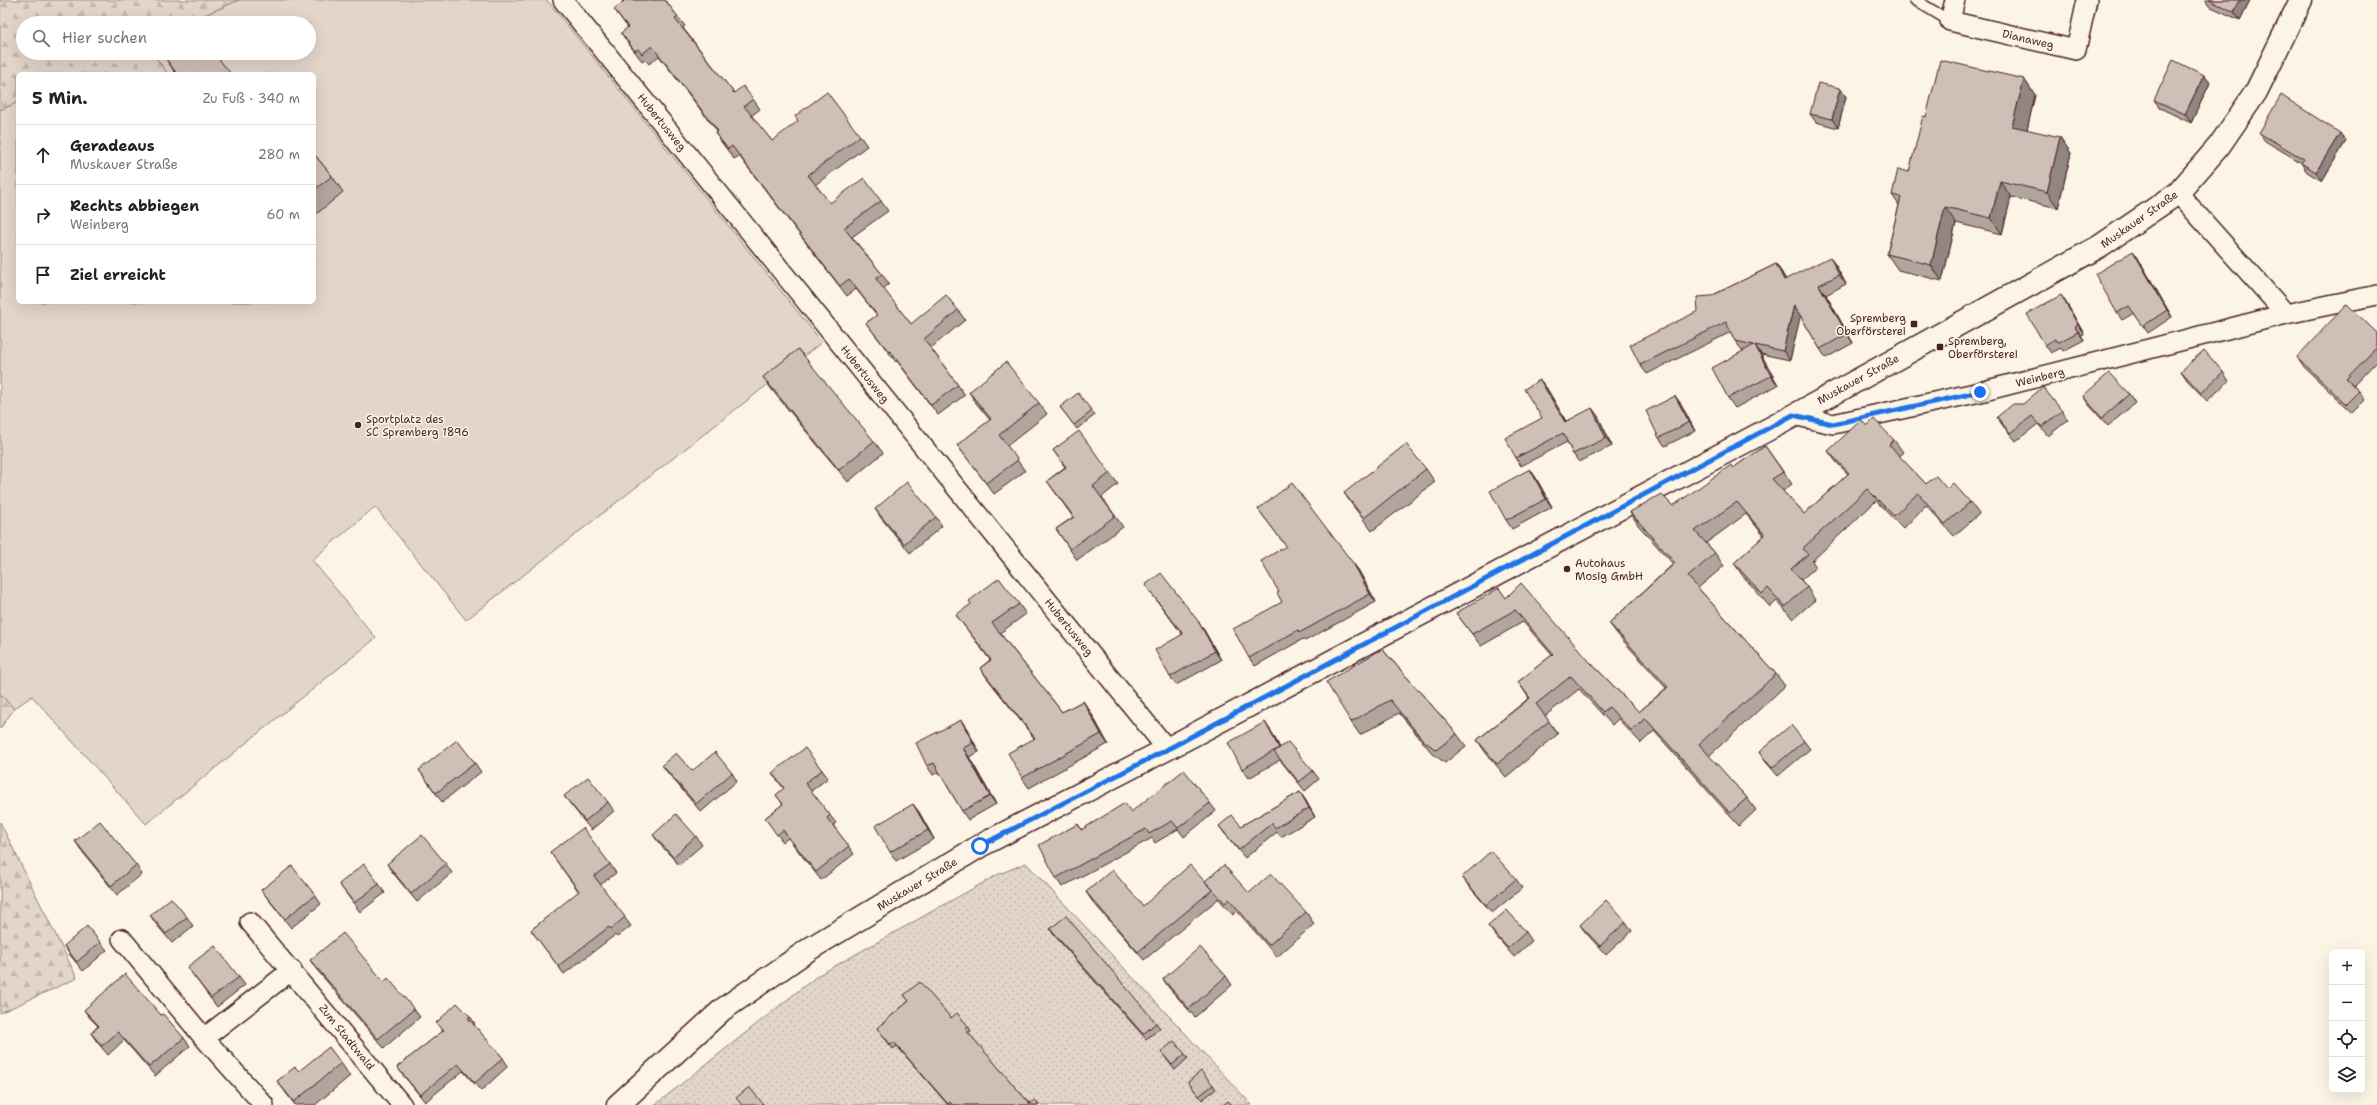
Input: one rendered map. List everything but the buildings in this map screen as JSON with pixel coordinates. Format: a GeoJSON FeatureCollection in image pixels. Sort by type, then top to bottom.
{"type":"FeatureCollection","features":[{"type":"Feature","properties":{"kind":"main road","name":"Muskauer Straße"},"geometry":{"type":"LineString","coordinates":[[618,1105],[722,1010],[811,948],[980,846],[1168,749],[1793,415],[2100,246],[2178,193],[2219,146],[2256,92],[2301,0]]}},
{"type":"Feature","properties":{"kind":"street","name":"Hubertusweg"},"geometry":{"type":"LineString","coordinates":[[563,0],[1168,749]]}},
{"type":"Feature","properties":{"kind":"street"},"geometry":{"type":"LineString","coordinates":[[1950,21],[1955,0]]}},
{"type":"Feature","properties":{"kind":"street","name":"Dianaweg"},"geometry":{"type":"LineString","coordinates":[[1950,21],[2076,50],[2087,0]]}},
{"type":"Feature","properties":{"kind":"street"},"geometry":{"type":"LineString","coordinates":[[2178,193],[2286,314]]}},
{"type":"Feature","properties":{"kind":"street","name":"Weinberg"},"geometry":{"type":"LineString","coordinates":[[1793,415],[1833,424],[1980,392],[2286,314],[2377,295]]}},
{"type":"Feature","properties":{"kind":"street","name":"Zum Stadtwald"},"geometry":{"type":"LineString","coordinates":[[250,922],[292,970],[402,1105]]}},
{"type":"Feature","properties":{"kind":"street"},"geometry":{"type":"LineString","coordinates":[[122,938],[204,1038],[264,1105]]}},
{"type":"Feature","properties":{"kind":"street"},"geometry":{"type":"LineString","coordinates":[[204,1038],[292,970]]}},
{"type":"Feature","properties":{"kind":"lane"},"geometry":{"type":"LineString","coordinates":[[1915,0],[1950,21]]}},
{"type":"Feature","properties":{"kind":"green space"},"geometry":{"type":"Polygon","coordinates":[[[0,0],[239,0],[202,16],[16,16],[16,60],[157,60],[166,72],[16,72],[16,103],[0,110],[0,0]]]}},
{"type":"Feature","properties":{"kind":"green space","name":"Sportplatz des SC Spremberg 1896"},"geometry":{"type":"Polygon","coordinates":[[[239,0],[547,0],[822,342],[466,620],[375,507],[312,560],[376,638],[146,824],[32,696],[14,709],[0,694],[0,110],[16,103],[16,304],[316,304],[316,72],[166,72],[157,60],[316,60],[316,16],[202,16],[239,0]]]}},
{"type":"Feature","properties":{"kind":"green space"},"geometry":{"type":"Polygon","coordinates":[[[0,694],[14,709],[0,729],[0,694]]]}},
{"type":"Feature","properties":{"kind":"green space"},"geometry":{"type":"Polygon","coordinates":[[[0,822],[77,978],[0,1013],[0,822]]]}},
{"type":"Feature","properties":{"kind":"green space"},"geometry":{"type":"Polygon","coordinates":[[[1026,863],[1252,1105],[655,1105],[817,976],[997,875],[1026,863]]]}},
{"type":"Feature","properties":{"kind":"place","name":"Spremberg Oberförsterei"},"geometry":{"type":"Point","coordinates":[1914,324]}},
{"type":"Feature","properties":{"kind":"place","name":"Spremberg, Oberförsterei"},"geometry":{"type":"Point","coordinates":[1940,347]}},
{"type":"Feature","properties":{"kind":"place","name":"Sportplatz des SC Spremberg 1896"},"geometry":{"type":"Point","coordinates":[358,425]}},
{"type":"Feature","properties":{"kind":"place","name":"Autohaus Mosig GmbH"},"geometry":{"type":"Point","coordinates":[1567,569]}},
{"type":"Feature","properties":{"kind":"route"},"geometry":{"type":"LineString","coordinates":[[980,846],[1168,749],[1793,415],[1833,424],[1980,392]]}}]}
